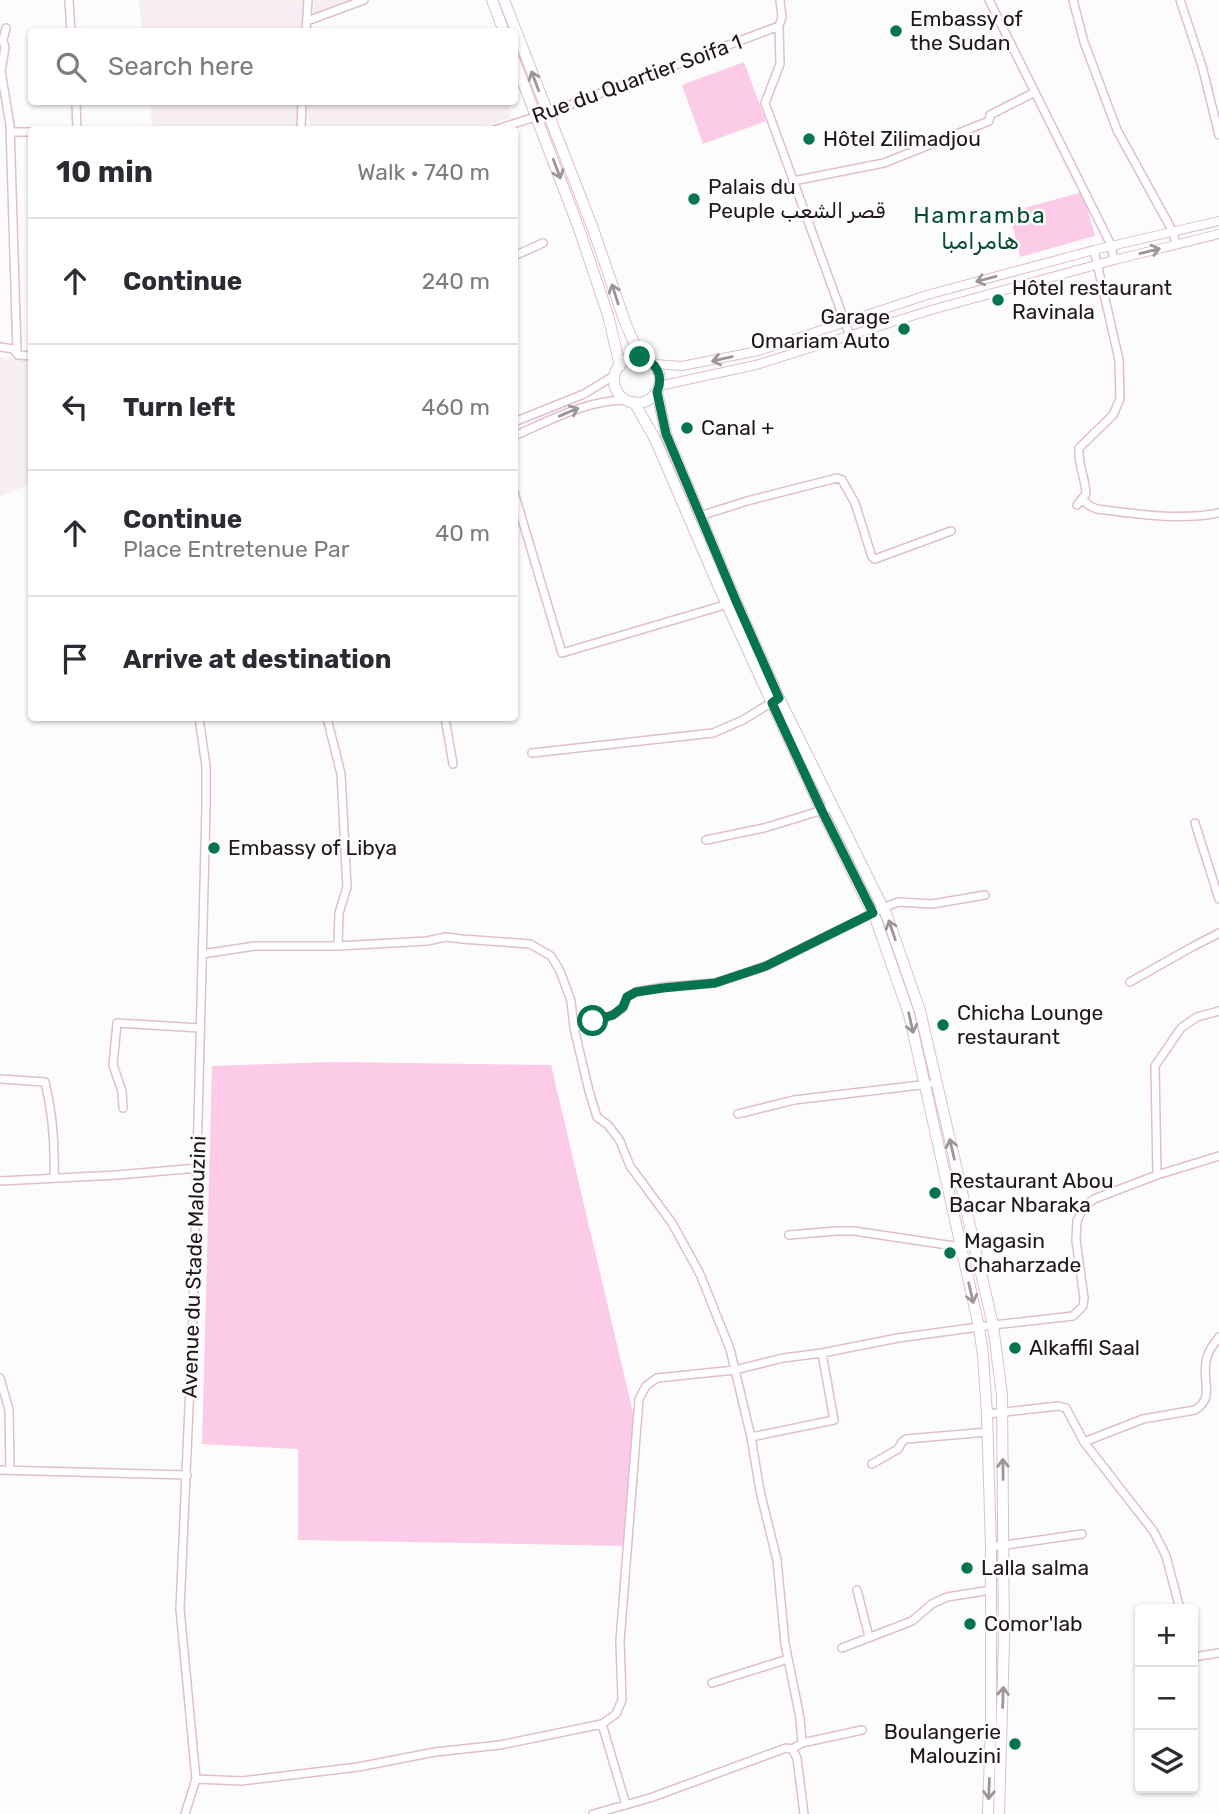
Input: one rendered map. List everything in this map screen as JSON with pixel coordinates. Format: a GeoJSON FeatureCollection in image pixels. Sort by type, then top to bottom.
{"type":"FeatureCollection","features":[{"type":"Feature","properties":{"kind":"main road"},"geometry":{"type":"LineString","coordinates":[[492,0],[502,28]]}},
{"type":"Feature","properties":{"kind":"main road"},"geometry":{"type":"LineString","coordinates":[[504,0],[515,28]]}},
{"type":"Feature","properties":{"kind":"main road"},"geometry":{"type":"LineString","coordinates":[[518,36],[640,357]]}},
{"type":"Feature","properties":{"kind":"main road"},"geometry":{"type":"LineString","coordinates":[[518,70],[600,289],[608,315],[618,370],[617,390],[631,401],[655,439],[827,809],[878,910],[920,1011],[993,1325],[1002,1395],[1004,1641],[999,1814]]}},
{"type":"Feature","properties":{"kind":"main road"},"geometry":{"type":"LineString","coordinates":[[618,370],[629,359],[640,357],[654,364],[660,374],[658,389],[666,434],[700,516],[731,603]]}},
{"type":"Feature","properties":{"kind":"main road"},"geometry":{"type":"LineString","coordinates":[[631,401],[647,401],[658,389]]}},
{"type":"Feature","properties":{"kind":"main road"},"geometry":{"type":"LineString","coordinates":[[878,910],[909,1014],[983,1355],[991,1547],[992,1723],[988,1814]]}},
{"type":"Feature","properties":{"kind":"street"},"geometry":{"type":"LineString","coordinates":[[69,0],[71,28]]}},
{"type":"Feature","properties":{"kind":"street"},"geometry":{"type":"LineString","coordinates":[[306,28],[308,0]]}},
{"type":"Feature","properties":{"kind":"street"},"geometry":{"type":"LineString","coordinates":[[307,21],[364,0]]}},
{"type":"Feature","properties":{"kind":"street"},"geometry":{"type":"LineString","coordinates":[[780,0],[780,64],[765,103],[850,336]]}},
{"type":"Feature","properties":{"kind":"street"},"geometry":{"type":"LineString","coordinates":[[989,0],[1111,245],[1114,260]]}},
{"type":"Feature","properties":{"kind":"street"},"geometry":{"type":"LineString","coordinates":[[1073,0],[1084,42],[1116,130],[1176,244]]}},
{"type":"Feature","properties":{"kind":"street"},"geometry":{"type":"LineString","coordinates":[[1180,0],[1202,66],[1219,135]]}},
{"type":"Feature","properties":{"kind":"street","name":"Rue du Quartier Soifa 1"},"geometry":{"type":"LineString","coordinates":[[506,126],[548,113],[779,26]]}},
{"type":"Feature","properties":{"kind":"street"},"geometry":{"type":"LineString","coordinates":[[6,28],[1,71],[10,125],[17,352]]}},
{"type":"Feature","properties":{"kind":"street"},"geometry":{"type":"LineString","coordinates":[[793,181],[884,163],[989,121],[990,116],[1035,92]]}},
{"type":"Feature","properties":{"kind":"street"},"geometry":{"type":"LineString","coordinates":[[76,105],[77,126]]}},
{"type":"Feature","properties":{"kind":"street"},"geometry":{"type":"LineString","coordinates":[[301,126],[302,105]]}},
{"type":"Feature","properties":{"kind":"street"},"geometry":{"type":"LineString","coordinates":[[10,132],[28,132]]}},
{"type":"Feature","properties":{"kind":"street"},"geometry":{"type":"LineString","coordinates":[[654,364],[682,366],[758,351],[928,295],[1111,245],[1219,221]]}},
{"type":"Feature","properties":{"kind":"street"},"geometry":{"type":"LineString","coordinates":[[658,389],[756,365],[930,310],[1219,234]]}},
{"type":"Feature","properties":{"kind":"street"},"geometry":{"type":"LineString","coordinates":[[518,254],[543,243]]}},
{"type":"Feature","properties":{"kind":"street"},"geometry":{"type":"LineString","coordinates":[[1094,250],[1119,360],[1120,399],[1113,415],[1079,448],[1078,463],[1085,479],[1086,494],[1080,502],[1097,509],[1136,513],[1195,517],[1219,513]]}},
{"type":"Feature","properties":{"kind":"street"},"geometry":{"type":"LineString","coordinates":[[0,347],[9,347],[18,355],[28,356]]}},
{"type":"Feature","properties":{"kind":"street"},"geometry":{"type":"LineString","coordinates":[[518,420],[584,394],[618,370]]}},
{"type":"Feature","properties":{"kind":"street"},"geometry":{"type":"LineString","coordinates":[[518,434],[576,408],[605,401],[631,401]]}},
{"type":"Feature","properties":{"kind":"street"},"geometry":{"type":"LineString","coordinates":[[700,516],[747,500],[837,478],[842,480],[855,503],[872,557],[875,559],[951,531]]}},
{"type":"Feature","properties":{"kind":"street"},"geometry":{"type":"LineString","coordinates":[[518,505],[562,653],[731,603]]}},
{"type":"Feature","properties":{"kind":"street"},"geometry":{"type":"LineString","coordinates":[[532,753],[713,733],[743,720],[776,700]]}},
{"type":"Feature","properties":{"kind":"street","name":"Avenue du Stade Malouzini"},"geometry":{"type":"LineString","coordinates":[[186,1814],[196,1779],[180,1609],[198,1168],[206,808],[206,766],[199,721]]}},
{"type":"Feature","properties":{"kind":"street"},"geometry":{"type":"LineString","coordinates":[[328,721],[341,774],[347,887],[339,913],[338,946]]}},
{"type":"Feature","properties":{"kind":"street"},"geometry":{"type":"LineString","coordinates":[[446,721],[453,764]]}},
{"type":"Feature","properties":{"kind":"street"},"geometry":{"type":"LineString","coordinates":[[706,840],[764,828],[827,809]]}},
{"type":"Feature","properties":{"kind":"street"},"geometry":{"type":"LineString","coordinates":[[1195,823],[1219,899]]}},
{"type":"Feature","properties":{"kind":"street"},"geometry":{"type":"LineString","coordinates":[[574,1028],[613,1015],[623,1007],[627,997],[636,992],[715,983],[766,966],[898,902],[932,904],[985,895]]}},
{"type":"Feature","properties":{"kind":"street"},"geometry":{"type":"LineString","coordinates":[[1130,982],[1219,933]]}},
{"type":"Feature","properties":{"kind":"street"},"geometry":{"type":"LineString","coordinates":[[202,954],[255,946],[338,946],[427,941],[446,937],[530,944],[551,956],[571,1000],[574,1028],[597,1116],[620,1141],[629,1166],[672,1223],[700,1274],[730,1349],[777,1560],[785,1644],[800,1718],[802,1743]]}},
{"type":"Feature","properties":{"kind":"street"},"geometry":{"type":"LineString","coordinates":[[1157,1175],[1155,1066],[1181,1028],[1198,1017],[1219,1011]]}},
{"type":"Feature","properties":{"kind":"street"},"geometry":{"type":"LineString","coordinates":[[123,1108],[122,1091],[113,1065],[117,1023],[200,1028]]}},
{"type":"Feature","properties":{"kind":"street"},"geometry":{"type":"LineString","coordinates":[[0,1079],[45,1082],[54,1128],[54,1177]]}},
{"type":"Feature","properties":{"kind":"street"},"geometry":{"type":"LineString","coordinates":[[738,1114],[794,1100],[936,1083]]}},
{"type":"Feature","properties":{"kind":"street"},"geometry":{"type":"LineString","coordinates":[[196,1779],[242,1781],[358,1767],[435,1752],[500,1745],[602,1724],[616,1714],[622,1700],[620,1641],[639,1399],[646,1385],[657,1378],[735,1370],[783,1358],[898,1338],[1073,1316],[1083,1307],[1084,1298],[1076,1240],[1077,1221],[1083,1208],[1094,1199],[1157,1175],[1219,1156]]}},
{"type":"Feature","properties":{"kind":"street"},"geometry":{"type":"LineString","coordinates":[[0,1181],[198,1168]]}},
{"type":"Feature","properties":{"kind":"street"},"geometry":{"type":"LineString","coordinates":[[789,1236],[854,1231],[961,1247]]}},
{"type":"Feature","properties":{"kind":"street"},"geometry":{"type":"LineString","coordinates":[[1084,1442],[1143,1419],[1195,1410],[1203,1405],[1206,1397],[1205,1365],[1209,1351],[1219,1337]]}},
{"type":"Feature","properties":{"kind":"street"},"geometry":{"type":"LineString","coordinates":[[751,1437],[834,1420],[822,1353]]}},
{"type":"Feature","properties":{"kind":"street"},"geometry":{"type":"LineString","coordinates":[[0,1378],[9,1410],[10,1470]]}},
{"type":"Feature","properties":{"kind":"street"},"geometry":{"type":"LineString","coordinates":[[987,1414],[1058,1406],[1066,1408],[1084,1442],[1154,1532],[1166,1556],[1179,1604]]}},
{"type":"Feature","properties":{"kind":"street"},"geometry":{"type":"LineString","coordinates":[[872,1464],[898,1450],[906,1439],[988,1432]]}},
{"type":"Feature","properties":{"kind":"street"},"geometry":{"type":"LineString","coordinates":[[0,1470],[187,1475]]}},
{"type":"Feature","properties":{"kind":"street"},"geometry":{"type":"LineString","coordinates":[[991,1547],[1082,1534]]}},
{"type":"Feature","properties":{"kind":"street"},"geometry":{"type":"LineString","coordinates":[[857,1590],[869,1637]]}},
{"type":"Feature","properties":{"kind":"street"},"geometry":{"type":"LineString","coordinates":[[842,1648],[912,1621],[932,1604],[947,1597],[990,1590]]}},
{"type":"Feature","properties":{"kind":"street"},"geometry":{"type":"LineString","coordinates":[[1198,1656],[1219,1653]]}},
{"type":"Feature","properties":{"kind":"street"},"geometry":{"type":"LineString","coordinates":[[712,1683],[788,1660]]}},
{"type":"Feature","properties":{"kind":"street"},"geometry":{"type":"LineString","coordinates":[[602,1724],[626,1805]]}},
{"type":"Feature","properties":{"kind":"street"},"geometry":{"type":"LineString","coordinates":[[593,1814],[650,1798],[786,1748],[792,1749],[802,1743],[862,1730]]}},
{"type":"Feature","properties":{"kind":"street"},"geometry":{"type":"LineString","coordinates":[[792,1749],[797,1758],[804,1814]]}},
{"type":"Feature","properties":{"kind":"shaded area"},"geometry":{"type":"Polygon","coordinates":[[[139,0],[306,0],[304,28],[142,28],[139,0]]]}},
{"type":"Feature","properties":{"kind":"shaded area"},"geometry":{"type":"Polygon","coordinates":[[[314,0],[355,0],[313,15],[314,0]]]}},
{"type":"Feature","properties":{"kind":"shaded area"},"geometry":{"type":"Polygon","coordinates":[[[744,62],[766,121],[703,144],[682,85],[744,62]]]}},
{"type":"Feature","properties":{"kind":"shaded area"},"geometry":{"type":"Polygon","coordinates":[[[150,105],[299,105],[297,126],[153,126],[150,105]]]}},
{"type":"Feature","properties":{"kind":"shaded area"},"geometry":{"type":"Polygon","coordinates":[[[307,105],[508,105],[511,118],[486,126],[310,126],[307,105]]]}},
{"type":"Feature","properties":{"kind":"shaded area"},"geometry":{"type":"Polygon","coordinates":[[[1083,192],[1095,236],[1020,257],[1009,212],[1083,192]]]}},
{"type":"Feature","properties":{"kind":"shaded area"},"geometry":{"type":"Polygon","coordinates":[[[0,357],[28,360],[28,485],[0,496],[0,357]]]}},
{"type":"Feature","properties":{"kind":"shaded area"},"geometry":{"type":"Polygon","coordinates":[[[333,1062],[551,1065],[635,1421],[629,1546],[298,1540],[298,1449],[202,1444],[212,1066],[333,1062]]]}},
{"type":"Feature","properties":{"kind":"place","name":"Embassy of the Sudan"},"geometry":{"type":"Point","coordinates":[896,31]}},
{"type":"Feature","properties":{"kind":"place","name":"Hôtel Zilimadjou"},"geometry":{"type":"Point","coordinates":[809,139]}},
{"type":"Feature","properties":{"kind":"place","name":"Palais du Peuple قصر الشعب"},"geometry":{"type":"Point","coordinates":[694,199]}},
{"type":"Feature","properties":{"kind":"place","name":"Hôtel restaurant Ravinala"},"geometry":{"type":"Point","coordinates":[998,300]}},
{"type":"Feature","properties":{"kind":"place","name":"Garage Omariam Auto"},"geometry":{"type":"Point","coordinates":[904,329]}},
{"type":"Feature","properties":{"kind":"place","name":"Canal +"},"geometry":{"type":"Point","coordinates":[687,428]}},
{"type":"Feature","properties":{"kind":"place","name":"Embassy of Libya"},"geometry":{"type":"Point","coordinates":[214,848]}},
{"type":"Feature","properties":{"kind":"place","name":"Chicha Lounge restaurant"},"geometry":{"type":"Point","coordinates":[943,1025]}},
{"type":"Feature","properties":{"kind":"place","name":"Restaurant Abou Bacar Nbaraka"},"geometry":{"type":"Point","coordinates":[935,1193]}},
{"type":"Feature","properties":{"kind":"place","name":"Magasin Chaharzade"},"geometry":{"type":"Point","coordinates":[950,1253]}},
{"type":"Feature","properties":{"kind":"place","name":"Alkaffil Saal"},"geometry":{"type":"Point","coordinates":[1015,1348]}},
{"type":"Feature","properties":{"kind":"place","name":"Lalla salma"},"geometry":{"type":"Point","coordinates":[967,1568]}},
{"type":"Feature","properties":{"kind":"place","name":"Comor'lab"},"geometry":{"type":"Point","coordinates":[970,1624]}},
{"type":"Feature","properties":{"kind":"place","name":"Boulangerie Malouzini"},"geometry":{"type":"Point","coordinates":[1015,1744]}},
{"type":"Feature","properties":{"kind":"district","name":"Hamramba هامرامبا"},"geometry":{"type":"Point","coordinates":[980,228]}},
{"type":"Feature","properties":{"kind":"route"},"geometry":{"type":"LineString","coordinates":[[593,1021],[613,1015],[623,1007],[627,997],[636,992],[715,983],[766,966],[873,913],[772,703],[779,698],[666,434],[657,392],[660,374],[654,364],[640,357]]}}]}
